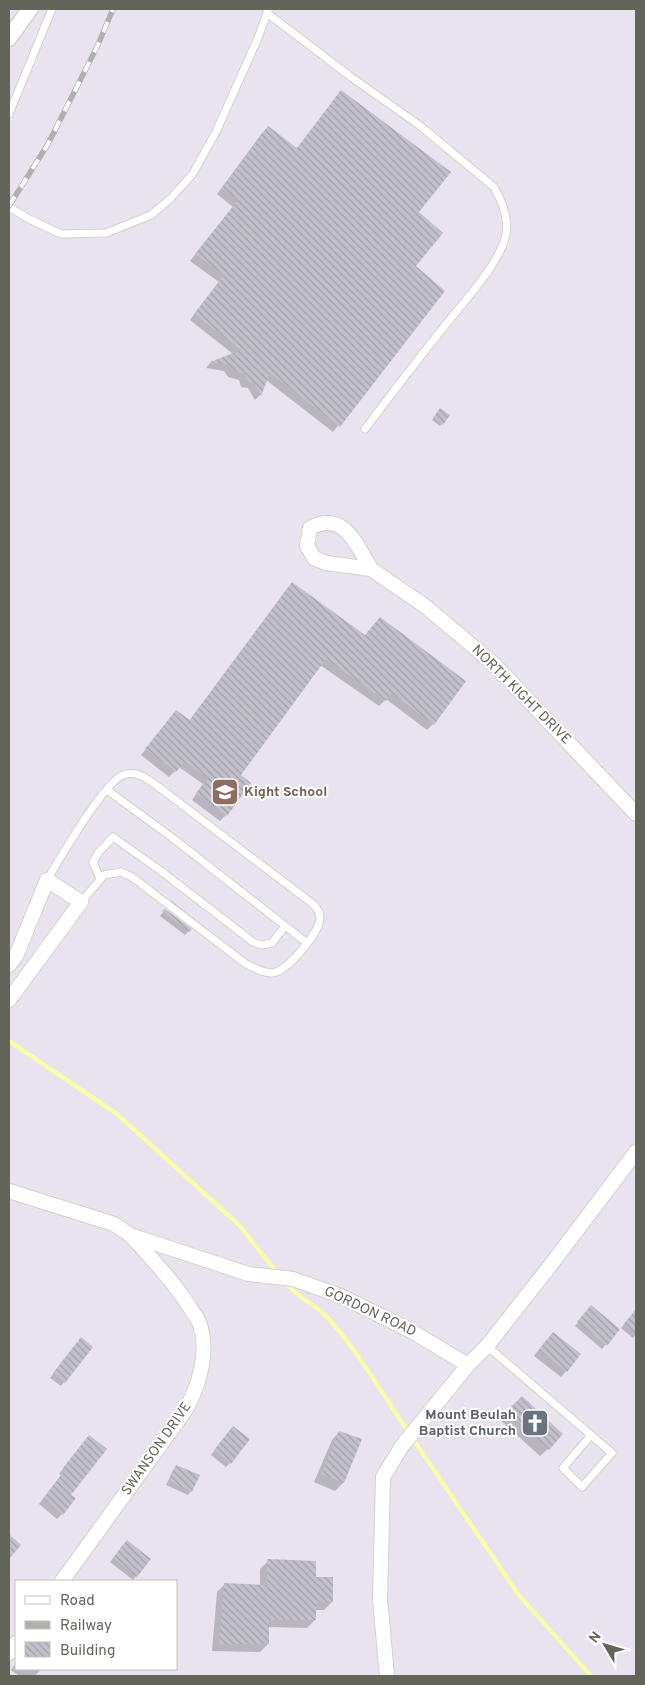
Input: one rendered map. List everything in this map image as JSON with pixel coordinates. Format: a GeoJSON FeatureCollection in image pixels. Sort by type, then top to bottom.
{"type":"FeatureCollection","features":[{"type":"Feature","properties":{"kind":"street"},"geometry":{"type":"LineString","coordinates":[[9,38],[30,9]]}},
{"type":"Feature","properties":{"kind":"street","name":"NORTH KIGHT DRIVE"},"geometry":{"type":"LineString","coordinates":[[371,569],[326,563],[314,558],[307,546],[310,528],[320,523],[333,523],[348,531],[371,569],[425,606],[494,664],[636,814]]}},
{"type":"Feature","properties":{"kind":"street"},"geometry":{"type":"LineString","coordinates":[[9,965],[16,956],[47,880],[81,902],[9,1000]]}},
{"type":"Feature","properties":{"kind":"street"},"geometry":{"type":"LineString","coordinates":[[387,1676],[380,1599],[383,1477],[402,1446],[468,1365],[487,1346],[636,1152]]}},
{"type":"Feature","properties":{"kind":"street","name":"GORDON ROAD"},"geometry":{"type":"LineString","coordinates":[[9,1191],[114,1224],[130,1235],[248,1274],[294,1279],[340,1296],[411,1331],[468,1365]]}},
{"type":"Feature","properties":{"kind":"street","name":"SWANSON DRIVE"},"geometry":{"type":"LineString","coordinates":[[63,1580],[185,1411],[195,1393],[200,1377],[203,1348],[199,1322],[169,1277],[130,1235]]}},
{"type":"Feature","properties":{"kind":"lane"},"geometry":{"type":"LineString","coordinates":[[9,114],[52,9]]}},
{"type":"Feature","properties":{"kind":"lane"},"geometry":{"type":"LineString","coordinates":[[9,207],[61,234],[106,233],[151,215],[170,199],[192,175],[216,132],[268,11],[351,76],[419,125],[494,187],[502,200],[507,223],[506,235],[499,252],[480,281],[365,429]]}},
{"type":"Feature","properties":{"kind":"lane"},"geometry":{"type":"LineString","coordinates":[[47,880],[81,825],[115,780],[123,775],[141,775],[313,904],[318,910],[320,919],[318,927],[292,962],[284,969],[273,973],[260,971],[246,964],[132,877],[120,872],[111,872],[104,875],[81,902]]}},
{"type":"Feature","properties":{"kind":"lane"},"geometry":{"type":"LineString","coordinates":[[107,790],[306,943]]}},
{"type":"Feature","properties":{"kind":"lane"},"geometry":{"type":"LineString","coordinates":[[100,879],[93,862],[99,852],[113,838],[161,871],[253,942],[262,945],[272,943],[285,926]]}},
{"type":"Feature","properties":{"kind":"lane"},"geometry":{"type":"LineString","coordinates":[[487,1346],[591,1435],[612,1453],[582,1486],[563,1468],[591,1435]]}},
{"type":"Feature","properties":{"kind":"building"},"geometry":{"type":"Polygon","coordinates":[[[341,90],[451,172],[419,212],[443,233],[416,266],[445,291],[340,427],[270,373],[261,396],[254,383],[247,382],[245,374],[233,371],[230,365],[210,362],[241,350],[194,314],[224,275],[195,254],[238,200],[222,188],[268,126],[297,148],[341,90]]]}},
{"type":"Feature","properties":{"kind":"building"},"geometry":{"type":"Polygon","coordinates":[[[440,408],[450,415],[443,425],[433,418],[440,408]]]}},
{"type":"Feature","properties":{"kind":"building"},"geometry":{"type":"Polygon","coordinates":[[[292,582],[365,635],[380,617],[466,681],[434,725],[392,693],[386,701],[326,659],[241,775],[251,783],[227,816],[196,793],[208,778],[185,762],[176,772],[145,749],[176,710],[190,720],[292,582]]]}},
{"type":"Feature","properties":{"kind":"building"},"geometry":{"type":"Polygon","coordinates":[[[165,909],[192,929],[189,932],[162,911],[165,909]]]}},
{"type":"Feature","properties":{"kind":"building"},"geometry":{"type":"Polygon","coordinates":[[[591,1305],[620,1329],[607,1346],[577,1322],[591,1305]]]}},
{"type":"Feature","properties":{"kind":"building"},"geometry":{"type":"Polygon","coordinates":[[[636,1309],[636,1334],[624,1324],[636,1309]]]}},
{"type":"Feature","properties":{"kind":"building"},"geometry":{"type":"Polygon","coordinates":[[[553,1332],[581,1354],[567,1372],[539,1350],[553,1332]]]}},
{"type":"Feature","properties":{"kind":"building"},"geometry":{"type":"Polygon","coordinates":[[[81,1337],[93,1347],[65,1383],[53,1373],[81,1337]]]}},
{"type":"Feature","properties":{"kind":"building","name":"Mount Beulah Baptist Church"},"geometry":{"type":"Polygon","coordinates":[[[522,1396],[563,1434],[549,1450],[507,1411],[522,1396]]]}},
{"type":"Feature","properties":{"kind":"building"},"geometry":{"type":"Polygon","coordinates":[[[233,1426],[250,1439],[231,1464],[214,1450],[233,1426]]]}},
{"type":"Feature","properties":{"kind":"building"},"geometry":{"type":"Polygon","coordinates":[[[339,1431],[362,1439],[344,1483],[321,1474],[339,1431]]]}},
{"type":"Feature","properties":{"kind":"building"},"geometry":{"type":"Polygon","coordinates":[[[89,1435],[107,1449],[71,1495],[76,1498],[63,1515],[43,1499],[65,1470],[63,1468],[89,1435]]]}},
{"type":"Feature","properties":{"kind":"building"},"geometry":{"type":"Polygon","coordinates":[[[176,1465],[200,1475],[192,1492],[169,1481],[176,1465]]]}},
{"type":"Feature","properties":{"kind":"building"},"geometry":{"type":"Polygon","coordinates":[[[9,1534],[21,1545],[9,1559],[9,1534]]]}},
{"type":"Feature","properties":{"kind":"building"},"geometry":{"type":"Polygon","coordinates":[[[127,1540],[151,1559],[137,1577],[113,1558],[127,1540]]]}},
{"type":"Feature","properties":{"kind":"building"},"geometry":{"type":"Polygon","coordinates":[[[267,1559],[316,1561],[316,1577],[333,1577],[333,1602],[316,1603],[316,1620],[269,1620],[269,1644],[219,1644],[224,1583],[267,1585],[267,1559]]]}},
{"type":"Feature","properties":{"kind":"waterway"},"geometry":{"type":"LineString","coordinates":[[9,1041],[117,1114],[239,1225],[278,1274]]}},
{"type":"Feature","properties":{"kind":"waterway"},"geometry":{"type":"LineString","coordinates":[[286,1283],[294,1292],[324,1314],[336,1327],[358,1356],[409,1433]]}},
{"type":"Feature","properties":{"kind":"waterway"},"geometry":{"type":"LineString","coordinates":[[413,1439],[518,1594],[591,1676]]}},
{"type":"Feature","properties":{"kind":"railway"},"geometry":{"type":"LineString","coordinates":[[9,206],[48,144],[97,47],[113,9]]}},
{"type":"Feature","properties":{"kind":"place","name":"Kight School"},"geometry":{"type":"Point","coordinates":[225,792]}},
{"type":"Feature","properties":{"kind":"place","name":"Mount Beulah Baptist Church"},"geometry":{"type":"Point","coordinates":[535,1423]}}]}
